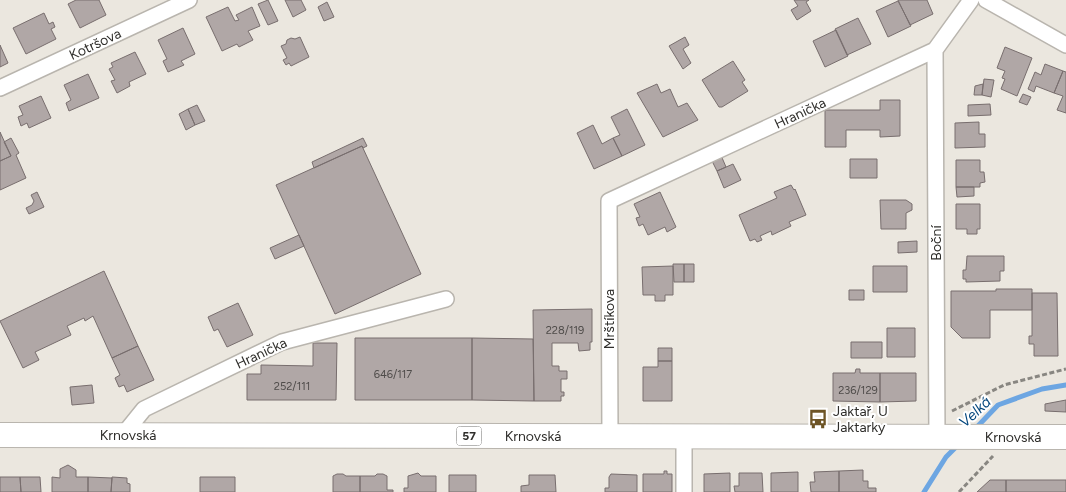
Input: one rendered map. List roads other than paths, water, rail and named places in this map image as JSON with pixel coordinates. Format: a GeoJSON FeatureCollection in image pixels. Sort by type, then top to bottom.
{"type":"FeatureCollection","features":[{"type":"Feature","properties":{"kind":"main road","name":"Krnovská"},"geometry":{"type":"LineString","coordinates":[[0,435],[684,436],[937,428],[1001,437],[1066,437]]}},
{"type":"Feature","properties":{"kind":"street","name":"Kotršova"},"geometry":{"type":"LineString","coordinates":[[0,88],[189,0]]}},
{"type":"Feature","properties":{"kind":"street","name":"Hranička"},"geometry":{"type":"LineString","coordinates":[[609,201],[935,50],[971,0]]}},
{"type":"Feature","properties":{"kind":"street"},"geometry":{"type":"LineString","coordinates":[[986,0],[1066,45]]}},
{"type":"Feature","properties":{"kind":"street","name":"Boční"},"geometry":{"type":"LineString","coordinates":[[935,50],[937,428]]}},
{"type":"Feature","properties":{"kind":"street","name":"Mrštíkova"},"geometry":{"type":"LineString","coordinates":[[609,201],[610,436]]}},
{"type":"Feature","properties":{"kind":"street","name":"Hranička"},"geometry":{"type":"LineString","coordinates":[[123,435],[144,409],[282,342],[446,299]]}},
{"type":"Feature","properties":{"kind":"street"},"geometry":{"type":"LineString","coordinates":[[684,436],[684,492]]}},
{"type":"Feature","properties":{"kind":"waterway","name":"Velká"},"geometry":{"type":"LineString","coordinates":[[975,429],[998,405],[1042,389],[1066,385]]}},
{"type":"Feature","properties":{"kind":"waterway","name":"Velká"},"geometry":{"type":"LineString","coordinates":[[924,492],[946,457],[958,445]]}},
{"type":"Feature","properties":{"kind":"place","name":"Jaktař, U Jaktarky"},"geometry":{"type":"Point","coordinates":[818,419]}}]}
